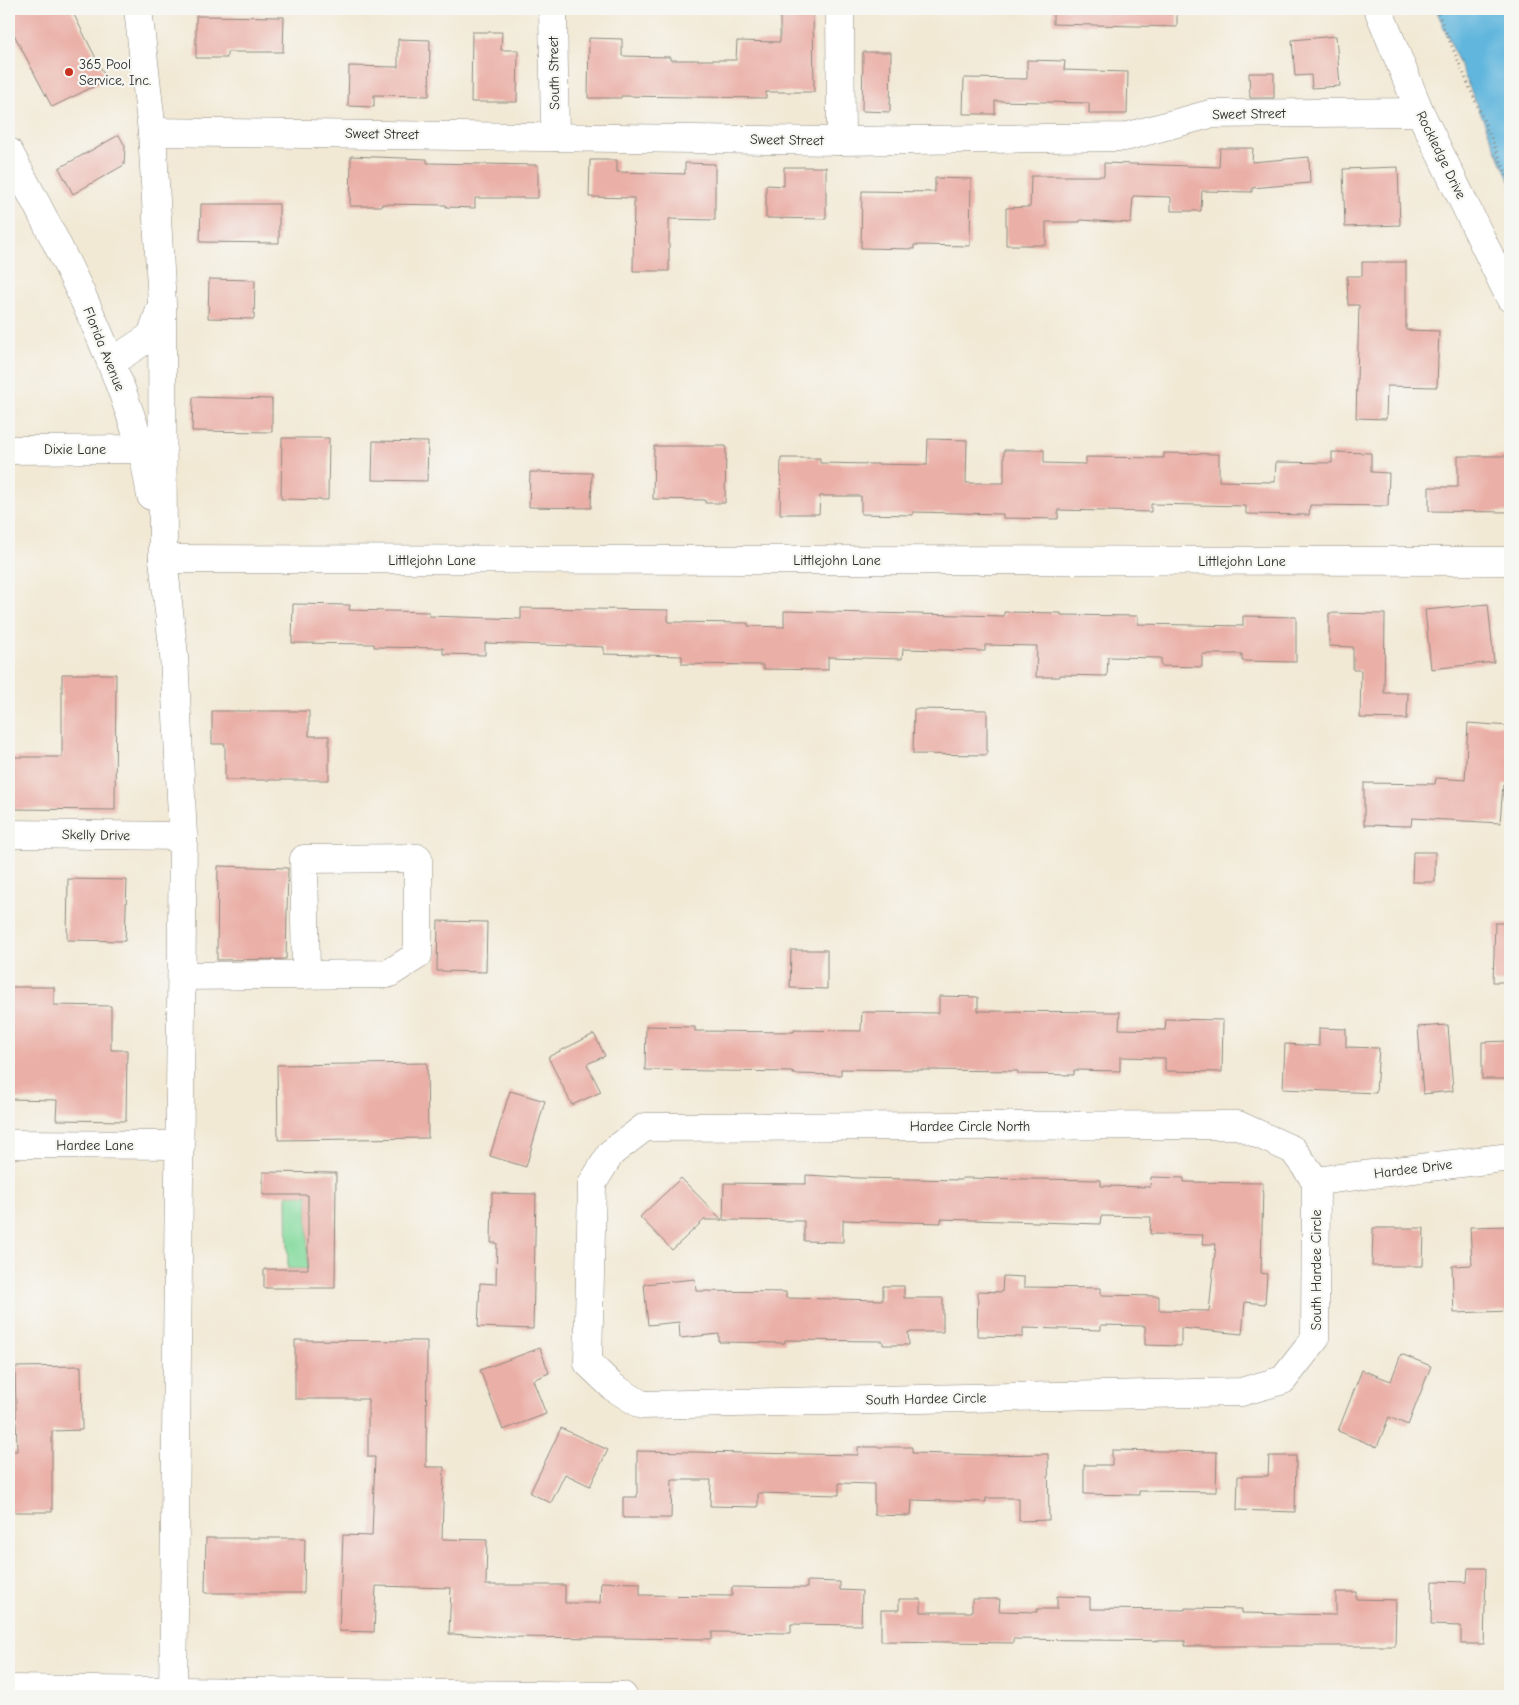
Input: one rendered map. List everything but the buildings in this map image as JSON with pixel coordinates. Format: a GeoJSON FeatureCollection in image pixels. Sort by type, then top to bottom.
{"type":"FeatureCollection","features":[{"type":"Feature","properties":{"kind":"street"},"geometry":{"type":"LineString","coordinates":[[138,9],[152,132],[162,304],[163,559],[174,655],[183,836],[181,1145],[173,1693]]}},
{"type":"Feature","properties":{"kind":"street","name":"South Street"},"geometry":{"type":"LineString","coordinates":[[553,9],[555,137]]}},
{"type":"Feature","properties":{"kind":"street"},"geometry":{"type":"LineString","coordinates":[[840,9],[842,141]]}},
{"type":"Feature","properties":{"kind":"street","name":"Rockledge Drive"},"geometry":{"type":"LineString","coordinates":[[1378,9],[1420,112],[1510,298]]}},
{"type":"Feature","properties":{"kind":"street","name":"Sweet Street"},"geometry":{"type":"LineString","coordinates":[[152,132],[842,141],[1125,138],[1210,114],[1420,112]]}},
{"type":"Feature","properties":{"kind":"street","name":"Florida Avenue"},"geometry":{"type":"LineString","coordinates":[[9,152],[60,247],[112,362],[142,449],[163,559]]}},
{"type":"Feature","properties":{"kind":"street"},"geometry":{"type":"LineString","coordinates":[[112,362],[151,336],[162,304]]}},
{"type":"Feature","properties":{"kind":"street","name":"Dixie Lane"},"geometry":{"type":"LineString","coordinates":[[9,450],[142,449]]}},
{"type":"Feature","properties":{"kind":"street","name":"Littlejohn Lane"},"geometry":{"type":"LineString","coordinates":[[163,559],[1510,561]]}},
{"type":"Feature","properties":{"kind":"street","name":"Skelly Drive"},"geometry":{"type":"LineString","coordinates":[[9,834],[183,836]]}},
{"type":"Feature","properties":{"kind":"street"},"geometry":{"type":"LineString","coordinates":[[182,976],[306,975],[388,974],[418,955],[418,858],[304,859],[306,975]]}},
{"type":"Feature","properties":{"kind":"street","name":"Hardee Circle North"},"geometry":{"type":"LineString","coordinates":[[611,1153],[645,1127],[1238,1124],[1293,1150],[1316,1181]]}},
{"type":"Feature","properties":{"kind":"street","name":"Hardee Lane"},"geometry":{"type":"LineString","coordinates":[[9,1144],[181,1145]]}},
{"type":"Feature","properties":{"kind":"street","name":"South Hardee Circle"},"geometry":{"type":"LineString","coordinates":[[611,1153],[592,1184],[588,1364],[613,1387],[642,1405],[1241,1392],[1283,1380],[1315,1339],[1316,1181]]}},
{"type":"Feature","properties":{"kind":"street","name":"Hardee Drive"},"geometry":{"type":"LineString","coordinates":[[1316,1181],[1510,1157]]}},
{"type":"Feature","properties":{"kind":"street"},"geometry":{"type":"LineString","coordinates":[[9,1689],[173,1693],[623,1696]]}},
{"type":"Feature","properties":{"kind":"path"},"geometry":{"type":"LineString","coordinates":[[1436,9],[1510,182]]}},
{"type":"Feature","properties":{"kind":"green space"},"geometry":{"type":"Polygon","coordinates":[[[287,1195],[308,1195],[308,1269],[288,1269],[287,1195]]]}},
{"type":"Feature","properties":{"kind":"water"},"geometry":{"type":"Polygon","coordinates":[[[1436,9],[1510,9],[1510,182],[1436,9]]]}},
{"type":"Feature","properties":{"kind":"place","name":"365 Pool Service, Inc."},"geometry":{"type":"Point","coordinates":[69,72]}}]}
